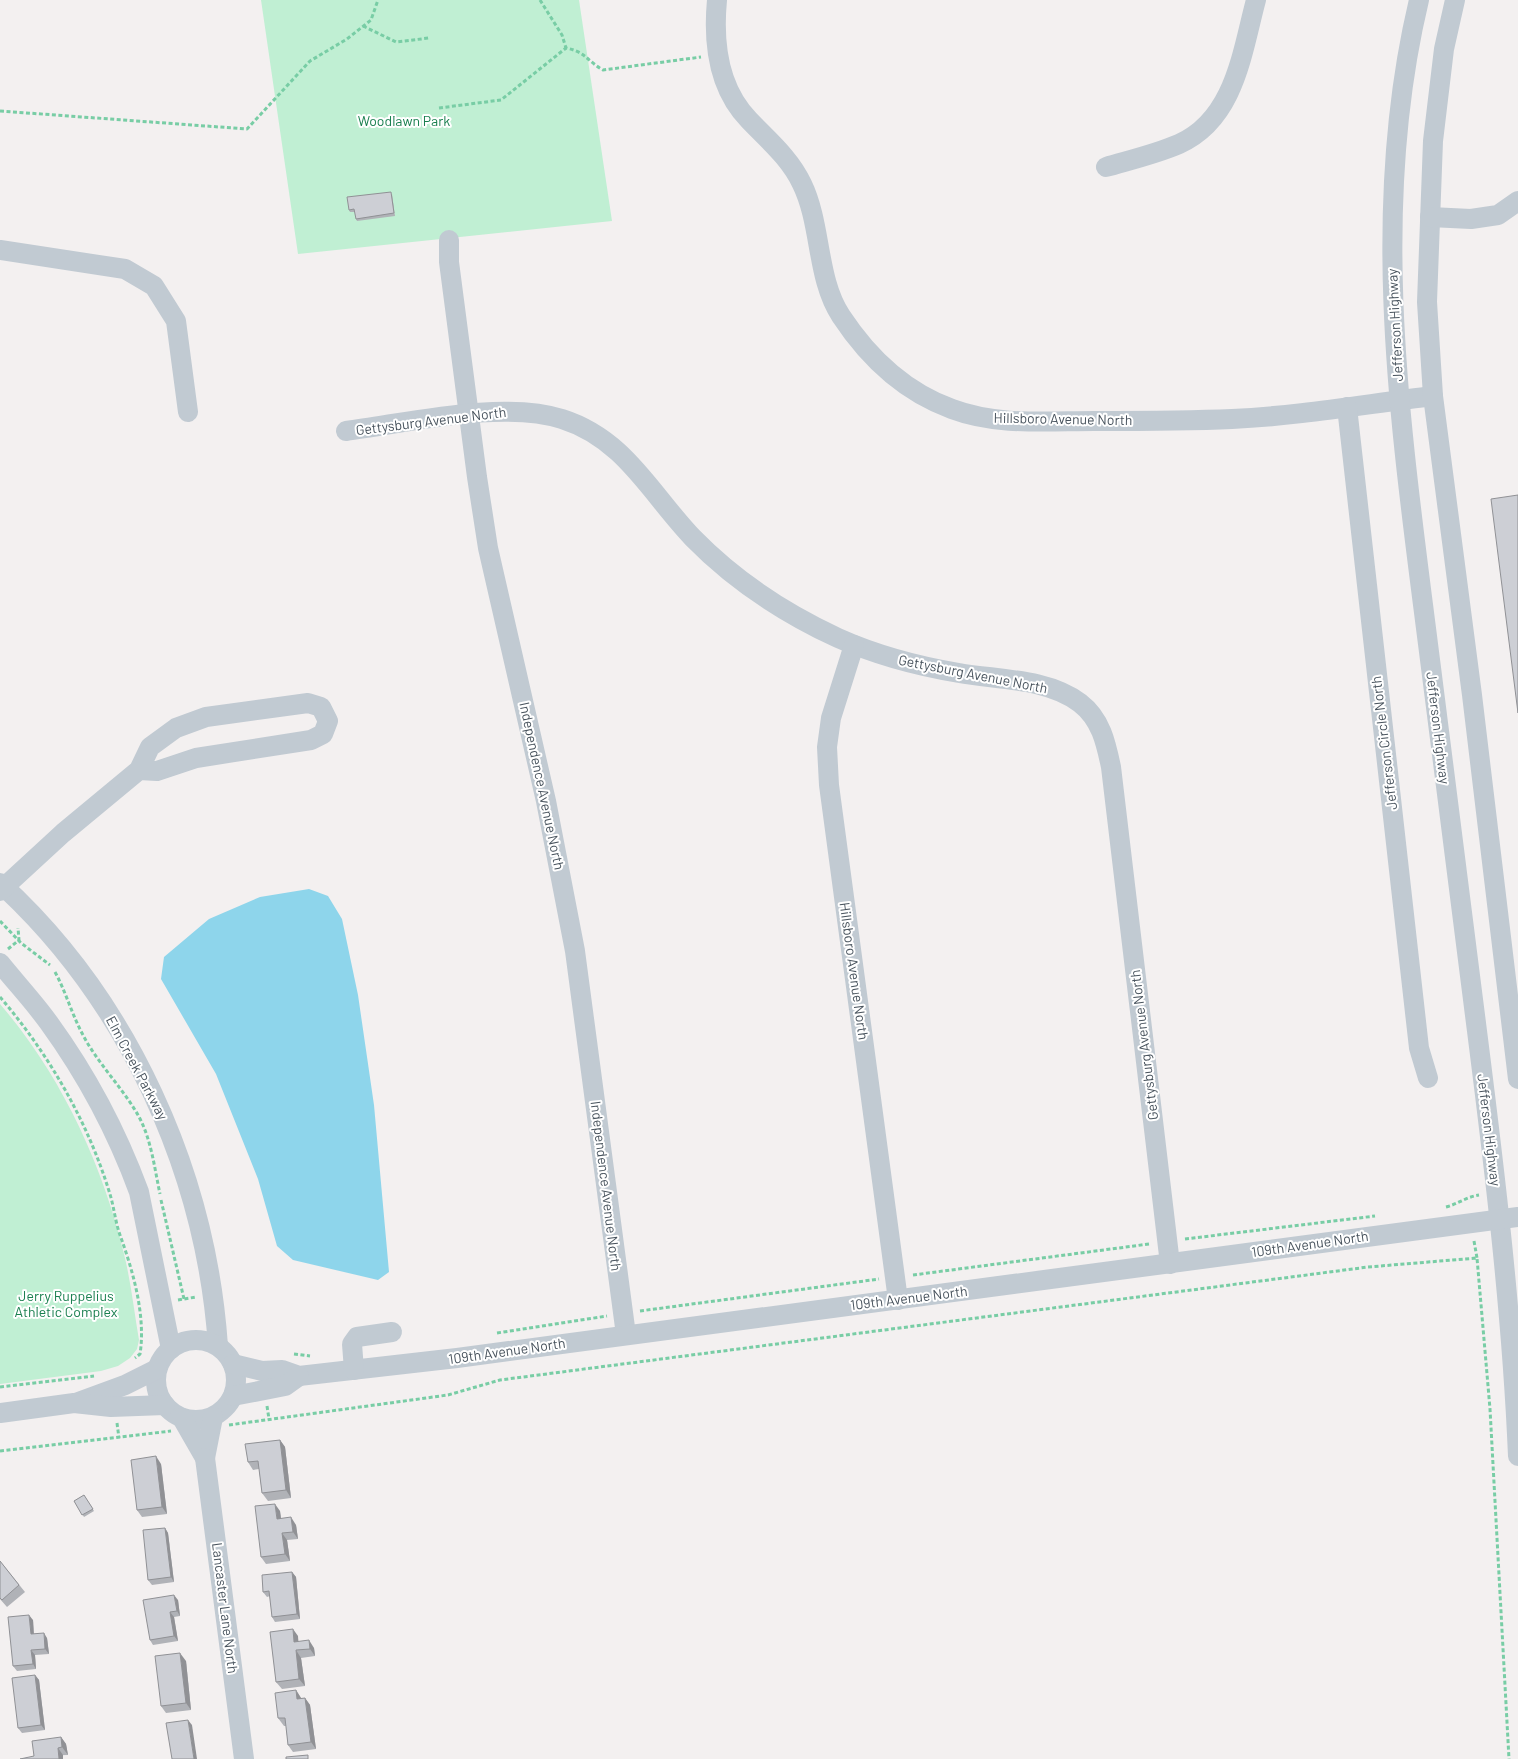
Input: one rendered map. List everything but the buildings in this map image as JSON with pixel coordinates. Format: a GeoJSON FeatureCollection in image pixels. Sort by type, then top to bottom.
{"type":"FeatureCollection","features":[{"type":"Feature","properties":{"kind":"street","name":"Hillsboro Avenue North"},"geometry":{"type":"LineString","coordinates":[[717,0],[715,24],[716,56],[730,92],[747,118],[787,159],[802,182],[812,208],[824,275],[839,313],[886,370],[916,392],[952,409],[989,419],[1027,422],[1232,419],[1433,396]]}},
{"type":"Feature","properties":{"kind":"street"},"geometry":{"type":"LineString","coordinates":[[1106,167],[1181,143],[1201,129],[1218,112],[1231,92],[1256,0]]}},
{"type":"Feature","properties":{"kind":"street","name":"Jefferson Highway"},"geometry":{"type":"LineString","coordinates":[[1418,0],[1409,42],[1393,163],[1391,275],[1399,400],[1509,1218],[1518,1456]]}},
{"type":"Feature","properties":{"kind":"street"},"geometry":{"type":"LineString","coordinates":[[1456,0],[1444,49],[1433,141],[1427,302],[1433,396],[1472,695],[1518,1079]]}},
{"type":"Feature","properties":{"kind":"street"},"geometry":{"type":"LineString","coordinates":[[1430,217],[1471,220],[1498,215],[1518,201]]}},
{"type":"Feature","properties":{"kind":"street","name":"Independence Avenue North"},"geometry":{"type":"LineString","coordinates":[[449,240],[449,262],[488,548],[546,801],[575,951],[626,1335]]}},
{"type":"Feature","properties":{"kind":"street"},"geometry":{"type":"LineString","coordinates":[[0,250],[125,269],[154,286],[176,321],[188,412]]}},
{"type":"Feature","properties":{"kind":"street","name":"Jefferson Circle North"},"geometry":{"type":"LineString","coordinates":[[1347,407],[1419,1048],[1428,1078]]}},
{"type":"Feature","properties":{"kind":"street","name":"Gettysburg Avenue North"},"geometry":{"type":"LineString","coordinates":[[346,431],[501,411],[560,418],[591,430],[616,448],[639,471],[660,500],[694,539],[730,572],[771,602],[814,627],[854,645],[907,663],[1036,684],[1060,691],[1081,704],[1097,722],[1106,742],[1111,767],[1170,1264]]}},
{"type":"Feature","properties":{"kind":"street","name":"Hillsboro Avenue North"},"geometry":{"type":"LineString","coordinates":[[854,645],[832,718],[827,747],[829,785],[898,1300]]}},
{"type":"Feature","properties":{"kind":"street"},"geometry":{"type":"LineString","coordinates":[[1,887],[63,832],[139,770],[150,747],[176,728],[206,717],[308,703],[321,707],[328,721],[323,734],[311,740],[196,758],[157,771],[139,770]]}},
{"type":"Feature","properties":{"kind":"street","name":"Elm Creek Parkway"},"geometry":{"type":"LineString","coordinates":[[1,887],[51,936],[89,984],[127,1044],[162,1109],[187,1178],[207,1255],[218,1346]]}},
{"type":"Feature","properties":{"kind":"street"},"geometry":{"type":"LineString","coordinates":[[0,963],[48,1022],[84,1077],[116,1136],[139,1192],[171,1349]]}},
{"type":"Feature","properties":{"kind":"street","name":"109th Avenue North"},"geometry":{"type":"LineString","coordinates":[[233,1364],[262,1371],[282,1370],[299,1376],[354,1370],[898,1300],[1509,1218]]}},
{"type":"Feature","properties":{"kind":"street"},"geometry":{"type":"LineString","coordinates":[[354,1370],[352,1344],[357,1337],[392,1332]]}},
{"type":"Feature","properties":{"kind":"street"},"geometry":{"type":"LineString","coordinates":[[192,1340],[204,1341],[218,1346],[233,1364],[236,1380],[233,1396],[221,1412],[218,1421],[197,1420],[177,1424],[159,1396],[156,1383],[158,1369],[171,1349],[181,1343],[192,1340]]}},
{"type":"Feature","properties":{"kind":"street"},"geometry":{"type":"LineString","coordinates":[[0,1413],[74,1403],[125,1385],[158,1369]]}},
{"type":"Feature","properties":{"kind":"street","name":"109th Avenue North"},"geometry":{"type":"LineString","coordinates":[[233,1396],[285,1386],[299,1376]]}},
{"type":"Feature","properties":{"kind":"street"},"geometry":{"type":"LineString","coordinates":[[74,1403],[111,1407],[165,1405]]}},
{"type":"Feature","properties":{"kind":"street","name":"Lancaster Lane North"},"geometry":{"type":"LineString","coordinates":[[218,1421],[206,1458],[244,1759]]}},
{"type":"Feature","properties":{"kind":"street","name":"Lancaster Lane North"},"geometry":{"type":"LineString","coordinates":[[177,1424],[206,1458]]}},
{"type":"Feature","properties":{"kind":"path"},"geometry":{"type":"LineString","coordinates":[[0,111],[247,129],[310,61],[346,39],[371,20],[378,0]]}},
{"type":"Feature","properties":{"kind":"path"},"geometry":{"type":"LineString","coordinates":[[540,0],[562,35],[566,48]]}},
{"type":"Feature","properties":{"kind":"path"},"geometry":{"type":"LineString","coordinates":[[363,26],[396,42],[429,38]]}},
{"type":"Feature","properties":{"kind":"path"},"geometry":{"type":"LineString","coordinates":[[566,48],[580,51],[592,64],[604,70],[716,56]]}},
{"type":"Feature","properties":{"kind":"path"},"geometry":{"type":"LineString","coordinates":[[439,108],[501,100],[566,48]]}},
{"type":"Feature","properties":{"kind":"path"},"geometry":{"type":"LineString","coordinates":[[0,997],[22,1022],[52,1066],[81,1121],[109,1191],[120,1235],[126,1250],[138,1308],[142,1341],[140,1354],[130,1363]]}},
{"type":"Feature","properties":{"kind":"path"},"geometry":{"type":"LineString","coordinates":[[1441,1208],[1457,1204],[1466,1197]]}},
{"type":"Feature","properties":{"kind":"path"},"geometry":{"type":"LineString","coordinates":[[496,1333],[623,1313],[1382,1215]]}},
{"type":"Feature","properties":{"kind":"path"},"geometry":{"type":"LineString","coordinates":[[1474,1243],[1477,1258],[1489,1399],[1509,1759]]}},
{"type":"Feature","properties":{"kind":"path"},"geometry":{"type":"LineString","coordinates":[[218,1421],[448,1395],[500,1380],[1349,1269],[1477,1258]]}},
{"type":"Feature","properties":{"kind":"path"},"geometry":{"type":"LineString","coordinates":[[138,1308],[213,1294]]}},
{"type":"Feature","properties":{"kind":"path"},"geometry":{"type":"LineString","coordinates":[[288,1355],[320,1355]]}},
{"type":"Feature","properties":{"kind":"path"},"geometry":{"type":"LineString","coordinates":[[0,1387],[96,1376]]}},
{"type":"Feature","properties":{"kind":"path"},"geometry":{"type":"LineString","coordinates":[[0,1451],[177,1424]]}},
{"type":"Feature","properties":{"kind":"green space","name":"Woodlawn Park"},"geometry":{"type":"Polygon","coordinates":[[[261,0],[579,0],[612,221],[298,254],[261,0]]]}},
{"type":"Feature","properties":{"kind":"green space","name":"Jerry Ruppelius Athletic Complex"},"geometry":{"type":"Polygon","coordinates":[[[0,1004],[22,1031],[60,1090],[91,1154],[115,1220],[129,1275],[139,1340],[137,1349],[130,1358],[118,1366],[101,1371],[0,1384],[0,1004]]]}},
{"type":"Feature","properties":{"kind":"water"},"geometry":{"type":"Polygon","coordinates":[[[309,889],[328,896],[342,919],[358,995],[374,1105],[389,1272],[378,1280],[293,1260],[277,1246],[258,1179],[216,1074],[161,979],[164,957],[209,919],[260,897],[309,889]]]}}]}
